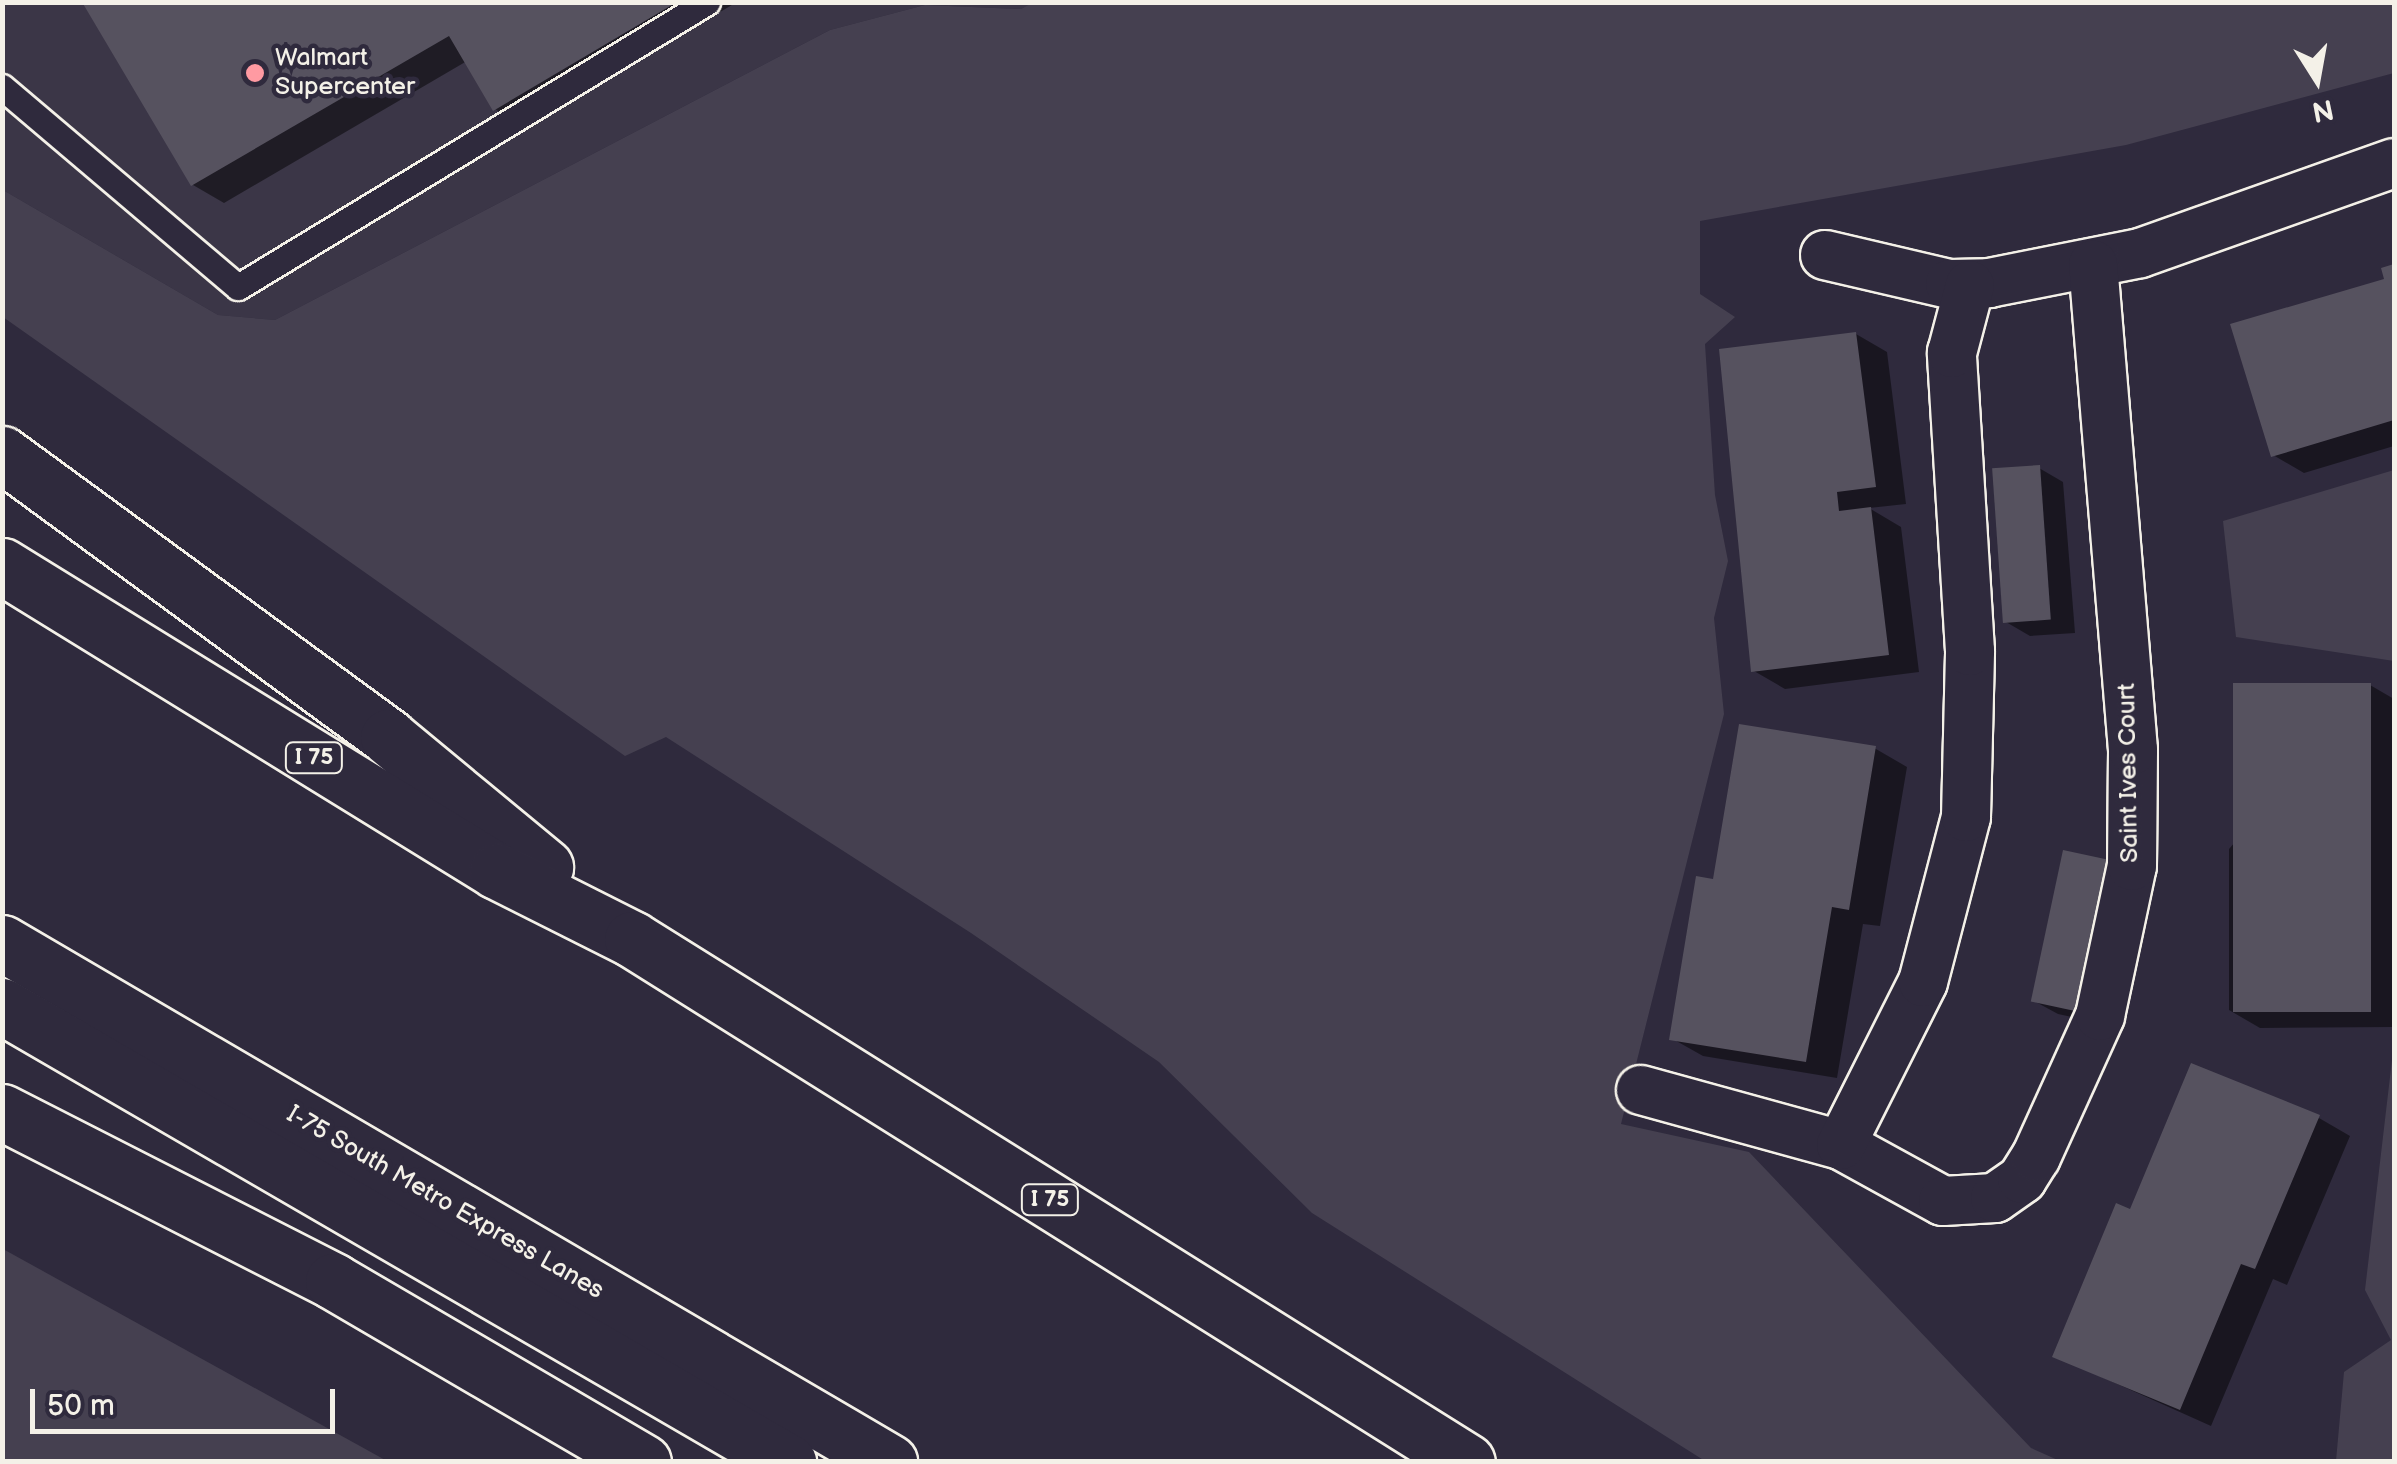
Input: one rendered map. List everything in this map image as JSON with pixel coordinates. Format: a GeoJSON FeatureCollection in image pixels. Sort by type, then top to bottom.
{"type":"FeatureCollection","features":[{"type":"Feature","properties":{"kind":"highway"},"geometry":{"type":"LineString","coordinates":[[2,454],[388,737],[632,939]]}},
{"type":"Feature","properties":{"kind":"highway","name":"I 75"},"geometry":{"type":"LineString","coordinates":[[2,566],[497,870],[632,939],[1467,1462]]}},
{"type":"Feature","properties":{"kind":"highway","name":"I-75 South Metro Express Lanes"},"geometry":{"type":"LineString","coordinates":[[2,942],[889,1462]]}},
{"type":"Feature","properties":{"kind":"highway"},"geometry":{"type":"LineString","coordinates":[[2,1006],[788,1462]]}},
{"type":"Feature","properties":{"kind":"highway"},"geometry":{"type":"LineString","coordinates":[[2,1112],[333,1280],[643,1462]]}},
{"type":"Feature","properties":{"kind":"street"},"geometry":{"type":"LineString","coordinates":[[1825,254],[1970,285],[2093,265],[2394,162]]}},
{"type":"Feature","properties":{"kind":"street","name":"Saint Ives Court"},"geometry":{"type":"LineString","coordinates":[[1641,1090],[1841,1145],[1944,1201],[1974,1204],[2004,1193],[2036,1158],[2070,1092],[2111,978],[2132,866],[2133,750],[2093,265]]}},
{"type":"Feature","properties":{"kind":"street"},"geometry":{"type":"LineString","coordinates":[[1841,1145],[1923,982],[1966,816],[1969,614],[1952,353],[1970,285]]}},
{"type":"Feature","properties":{"kind":"lane"},"geometry":{"type":"LineString","coordinates":[[2,87],[238,288],[707,2]]}},
{"type":"Feature","properties":{"kind":"shaded area"},"geometry":{"type":"Polygon","coordinates":[[[1034,2],[2394,3],[2394,73],[2126,145],[1700,221],[1700,294],[1735,317],[1705,344],[1715,495],[1728,561],[1714,618],[1724,714],[1621,1124],[1749,1152],[2031,1448],[2060,1461],[1705,1461],[1312,1213],[1159,1062],[971,933],[666,737],[625,756],[3,317],[3,190],[218,315],[275,320],[830,30],[925,5],[1021,9],[1034,2]]]}},
{"type":"Feature","properties":{"kind":"shaded area"},"geometry":{"type":"Polygon","coordinates":[[[3,3],[1034,3],[1021,9],[925,5],[830,30],[275,320],[218,315],[3,190],[3,3]]]}},
{"type":"Feature","properties":{"kind":"shaded area"},"geometry":{"type":"Polygon","coordinates":[[[2394,470],[2394,661],[2236,637],[2223,521],[2394,470]]]}},
{"type":"Feature","properties":{"kind":"shaded area"},"geometry":{"type":"Polygon","coordinates":[[[2394,1043],[2394,1461],[2336,1461],[2344,1372],[2391,1340],[2365,1290],[2394,1043]]]}},
{"type":"Feature","properties":{"kind":"shaded area"},"geometry":{"type":"Polygon","coordinates":[[[3,1249],[387,1461],[3,1461],[3,1249]]]}},
{"type":"Feature","properties":{"kind":"building","name":"Walmart Supercenter"},"geometry":{"type":"Polygon","coordinates":[[[82,2],[677,2],[493,111],[449,36],[191,186],[82,2]]]}},
{"type":"Feature","properties":{"kind":"building"},"geometry":{"type":"Polygon","coordinates":[[[2394,264],[2394,420],[2271,457],[2230,324],[2384,279],[2381,268],[2394,264]]]}},
{"type":"Feature","properties":{"kind":"building"},"geometry":{"type":"Polygon","coordinates":[[[1856,332],[1876,487],[1837,492],[1839,511],[1871,507],[1889,655],[1751,672],[1719,349],[1856,332]]]}},
{"type":"Feature","properties":{"kind":"building"},"geometry":{"type":"Polygon","coordinates":[[[2040,465],[2051,620],[2003,623],[1992,468],[2040,465]]]}},
{"type":"Feature","properties":{"kind":"building"},"geometry":{"type":"Polygon","coordinates":[[[2233,683],[2371,683],[2371,1012],[2233,1012],[2233,683]]]}},
{"type":"Feature","properties":{"kind":"building"},"geometry":{"type":"Polygon","coordinates":[[[1739,724],[1876,746],[1849,910],[1832,907],[1806,1062],[1669,1040],[1696,876],[1713,879],[1739,724]]]}},
{"type":"Feature","properties":{"kind":"building"},"geometry":{"type":"Polygon","coordinates":[[[2063,850],[2112,860],[2080,1012],[2031,1002],[2063,850]]]}},
{"type":"Feature","properties":{"kind":"building"},"geometry":{"type":"Polygon","coordinates":[[[2191,1063],[2320,1115],[2255,1269],[2241,1264],[2180,1410],[2052,1357],[2116,1203],[2130,1209],[2191,1063]]]}},
{"type":"Feature","properties":{"kind":"place","name":"Walmart Supercenter"},"geometry":{"type":"Point","coordinates":[255,73]}}]}
